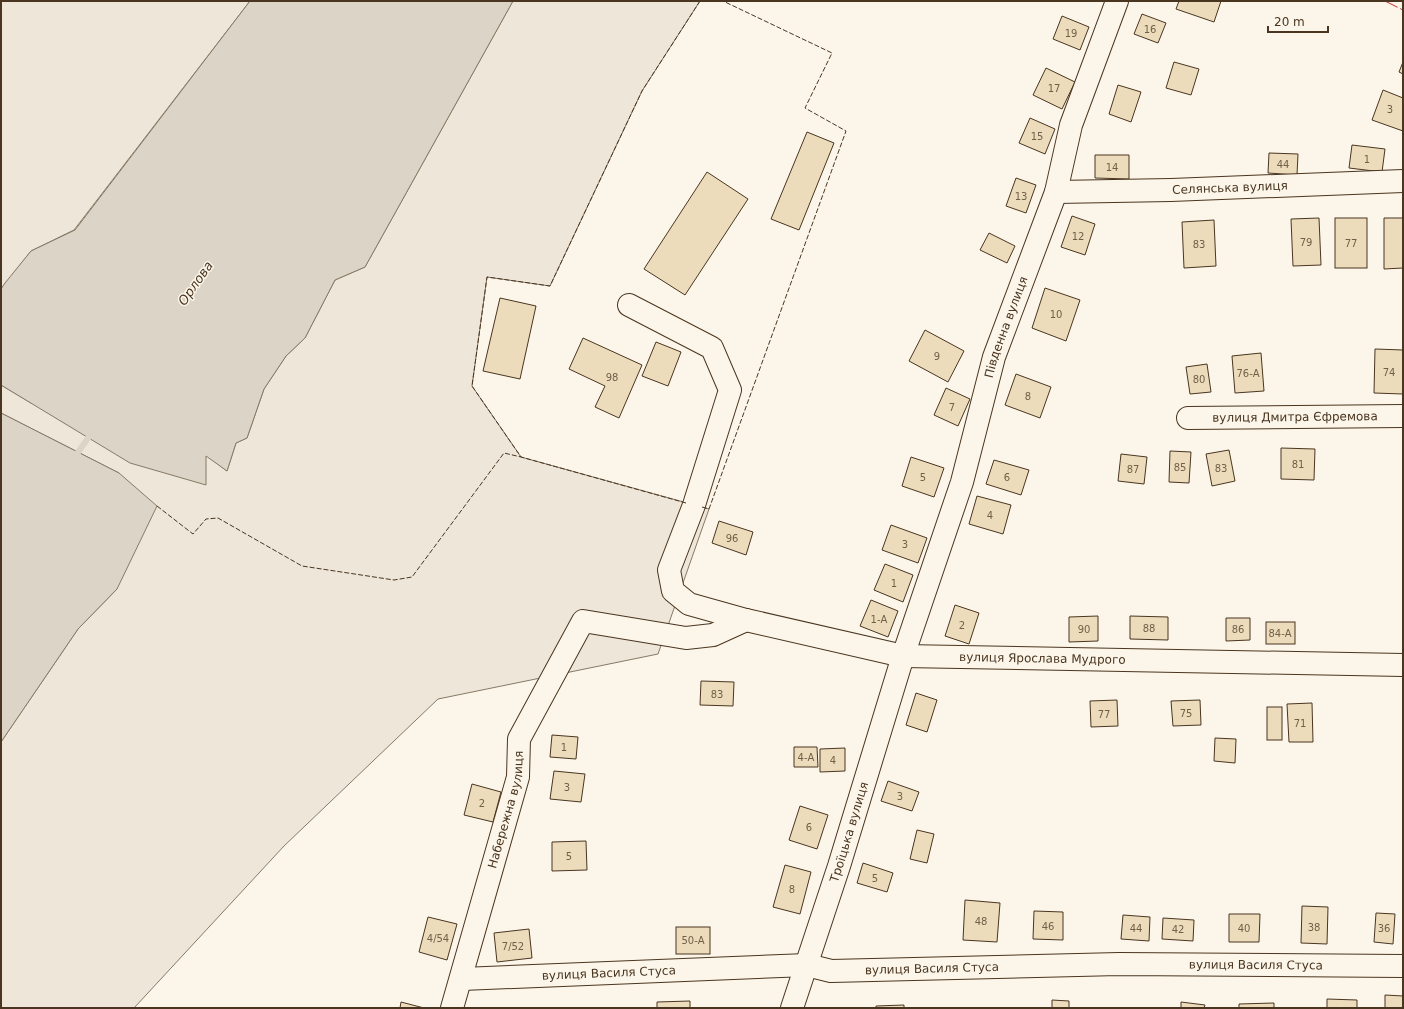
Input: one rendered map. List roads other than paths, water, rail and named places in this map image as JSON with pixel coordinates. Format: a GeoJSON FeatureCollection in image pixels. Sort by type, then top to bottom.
{"type":"FeatureCollection","features":[{"type":"Feature","properties":{"kind":"street","name":"Південна вулиця"},"geometry":{"type":"LineString","coordinates":[[902,656],[962,482],[994,357],[1056,192],[1071,125],[1117,1]]}},
{"type":"Feature","properties":{"kind":"street","name":"Селянська вулиця"},"geometry":{"type":"LineString","coordinates":[[1056,192],[1171,190],[1403,181]]}},
{"type":"Feature","properties":{"kind":"street","name":"вулиця Ярослава Мудрого"},"geometry":{"type":"LineString","coordinates":[[629,305],[712,348],[730,390],[694,505],[669,570],[673,590],[689,604],[746,620],[902,656],[1403,665]]}},
{"type":"Feature","properties":{"kind":"street","name":"вулиця Дмитра Єфремова"},"geometry":{"type":"LineString","coordinates":[[1188,418],[1403,416]]}},
{"type":"Feature","properties":{"kind":"street","name":"Набережна вулиця"},"geometry":{"type":"LineString","coordinates":[[452,1008],[462,979],[518,777],[519,739],[583,621],[686,638],[713,634],[746,620]]}},
{"type":"Feature","properties":{"kind":"street","name":"Троїцька вулиця"},"geometry":{"type":"LineString","coordinates":[[792,1008],[840,866],[902,656]]}},
{"type":"Feature","properties":{"kind":"street","name":"вулиця Василя Стуса"},"geometry":{"type":"LineString","coordinates":[[462,979],[807,965],[831,971],[1119,964],[1403,966]]}},
{"type":"Feature","properties":{"kind":"water"},"geometry":{"type":"Polygon","coordinates":[[[250,1],[513,1],[365,267],[335,280],[305,338],[286,356],[264,389],[247,438],[236,443],[227,471],[206,456],[206,485],[130,463],[1,385],[1,289],[31,251],[75,230],[250,1]]]}},
{"type":"Feature","properties":{"kind":"water"},"geometry":{"type":"Polygon","coordinates":[[[1,413],[119,473],[157,506],[117,589],[78,629],[1,742],[1,413]]]}},
{"type":"Feature","properties":{"kind":"waterway","name":"Орлова"},"geometry":{"type":"LineString","coordinates":[[74,458],[93,431]]}}]}
